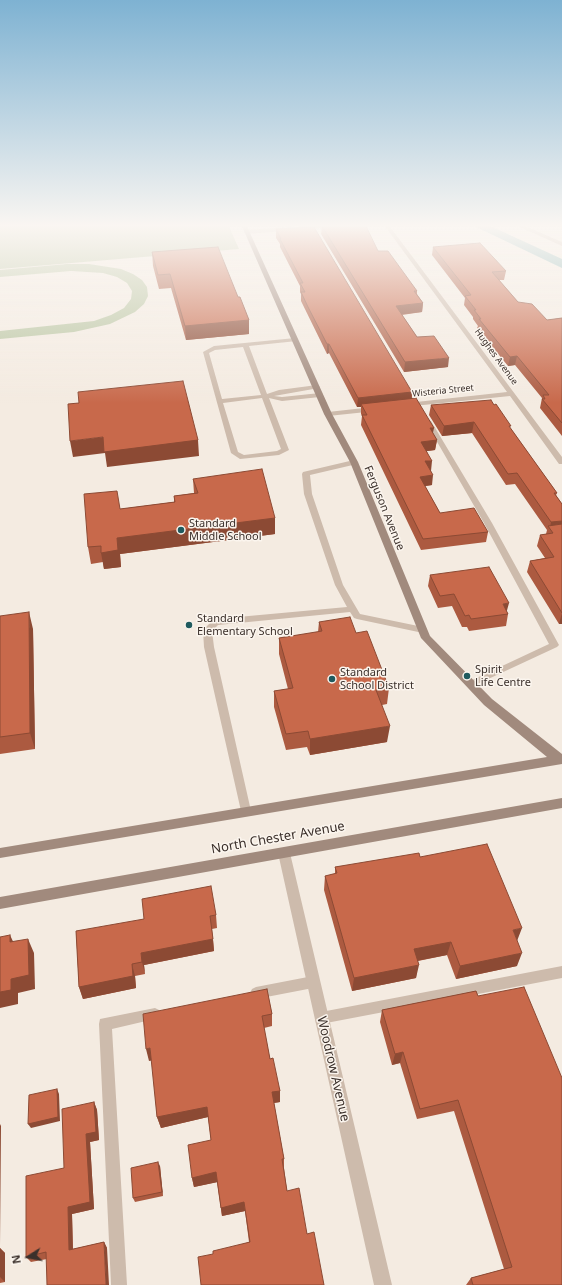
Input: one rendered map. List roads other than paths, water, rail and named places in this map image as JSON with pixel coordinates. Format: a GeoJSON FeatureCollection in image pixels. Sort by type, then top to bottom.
{"type":"FeatureCollection","features":[{"type":"Feature","properties":{"kind":"street","name":"Ferguson Avenue"},"geometry":{"type":"LineString","coordinates":[[270,284],[328,414],[354,462],[426,638],[488,702],[561,760]]}},
{"type":"Feature","properties":{"kind":"street","name":"Hughes Avenue"},"geometry":{"type":"LineString","coordinates":[[430,284],[562,462]]}},
{"type":"Feature","properties":{"kind":"street","name":"Wisteria Street"},"geometry":{"type":"LineString","coordinates":[[395,407],[419,407],[512,394]]}},
{"type":"Feature","properties":{"kind":"street"},"geometry":{"type":"LineString","coordinates":[[328,414],[380,408]]}},
{"type":"Feature","properties":{"kind":"street"},"geometry":{"type":"LineString","coordinates":[[0,852],[561,760]]}},
{"type":"Feature","properties":{"kind":"street","name":"North Chester Avenue"},"geometry":{"type":"LineString","coordinates":[[0,903],[562,803]]}},
{"type":"Feature","properties":{"kind":"street","name":"Woodrow Avenue"},"geometry":{"type":"LineString","coordinates":[[284,853],[383,1285]]}},
{"type":"Feature","properties":{"kind":"lane"},"geometry":{"type":"LineString","coordinates":[[245,345],[266,396],[285,450],[283,452],[243,457],[235,453],[206,352],[214,348],[295,340]]}},
{"type":"Feature","properties":{"kind":"lane"},"geometry":{"type":"LineString","coordinates":[[220,401],[266,396],[282,399],[318,391]]}},
{"type":"Feature","properties":{"kind":"lane"},"geometry":{"type":"LineString","coordinates":[[419,407],[488,523],[554,645],[470,684]]}},
{"type":"Feature","properties":{"kind":"lane"},"geometry":{"type":"LineString","coordinates":[[354,462],[306,474],[308,494],[339,585],[357,616],[423,630]]}},
{"type":"Feature","properties":{"kind":"lane"},"geometry":{"type":"LineString","coordinates":[[246,811],[209,647],[207,630],[216,622],[352,609]]}},
{"type":"Feature","properties":{"kind":"lane"},"geometry":{"type":"LineString","coordinates":[[321,1018],[562,972]]}},
{"type":"Feature","properties":{"kind":"lane"},"geometry":{"type":"LineString","coordinates":[[244,996],[313,982]]}},
{"type":"Feature","properties":{"kind":"lane"},"geometry":{"type":"LineString","coordinates":[[118,1285],[105,1024],[167,1011]]}},
{"type":"Feature","properties":{"kind":"place","name":"Standard Middle School"},"geometry":{"type":"Point","coordinates":[181,530]}},
{"type":"Feature","properties":{"kind":"place","name":"Standard Elementary School"},"geometry":{"type":"Point","coordinates":[189,625]}},
{"type":"Feature","properties":{"kind":"place","name":"Spirit Life Centre"},"geometry":{"type":"Point","coordinates":[467,676]}},
{"type":"Feature","properties":{"kind":"place","name":"Standard School District"},"geometry":{"type":"Point","coordinates":[332,679]}}]}
